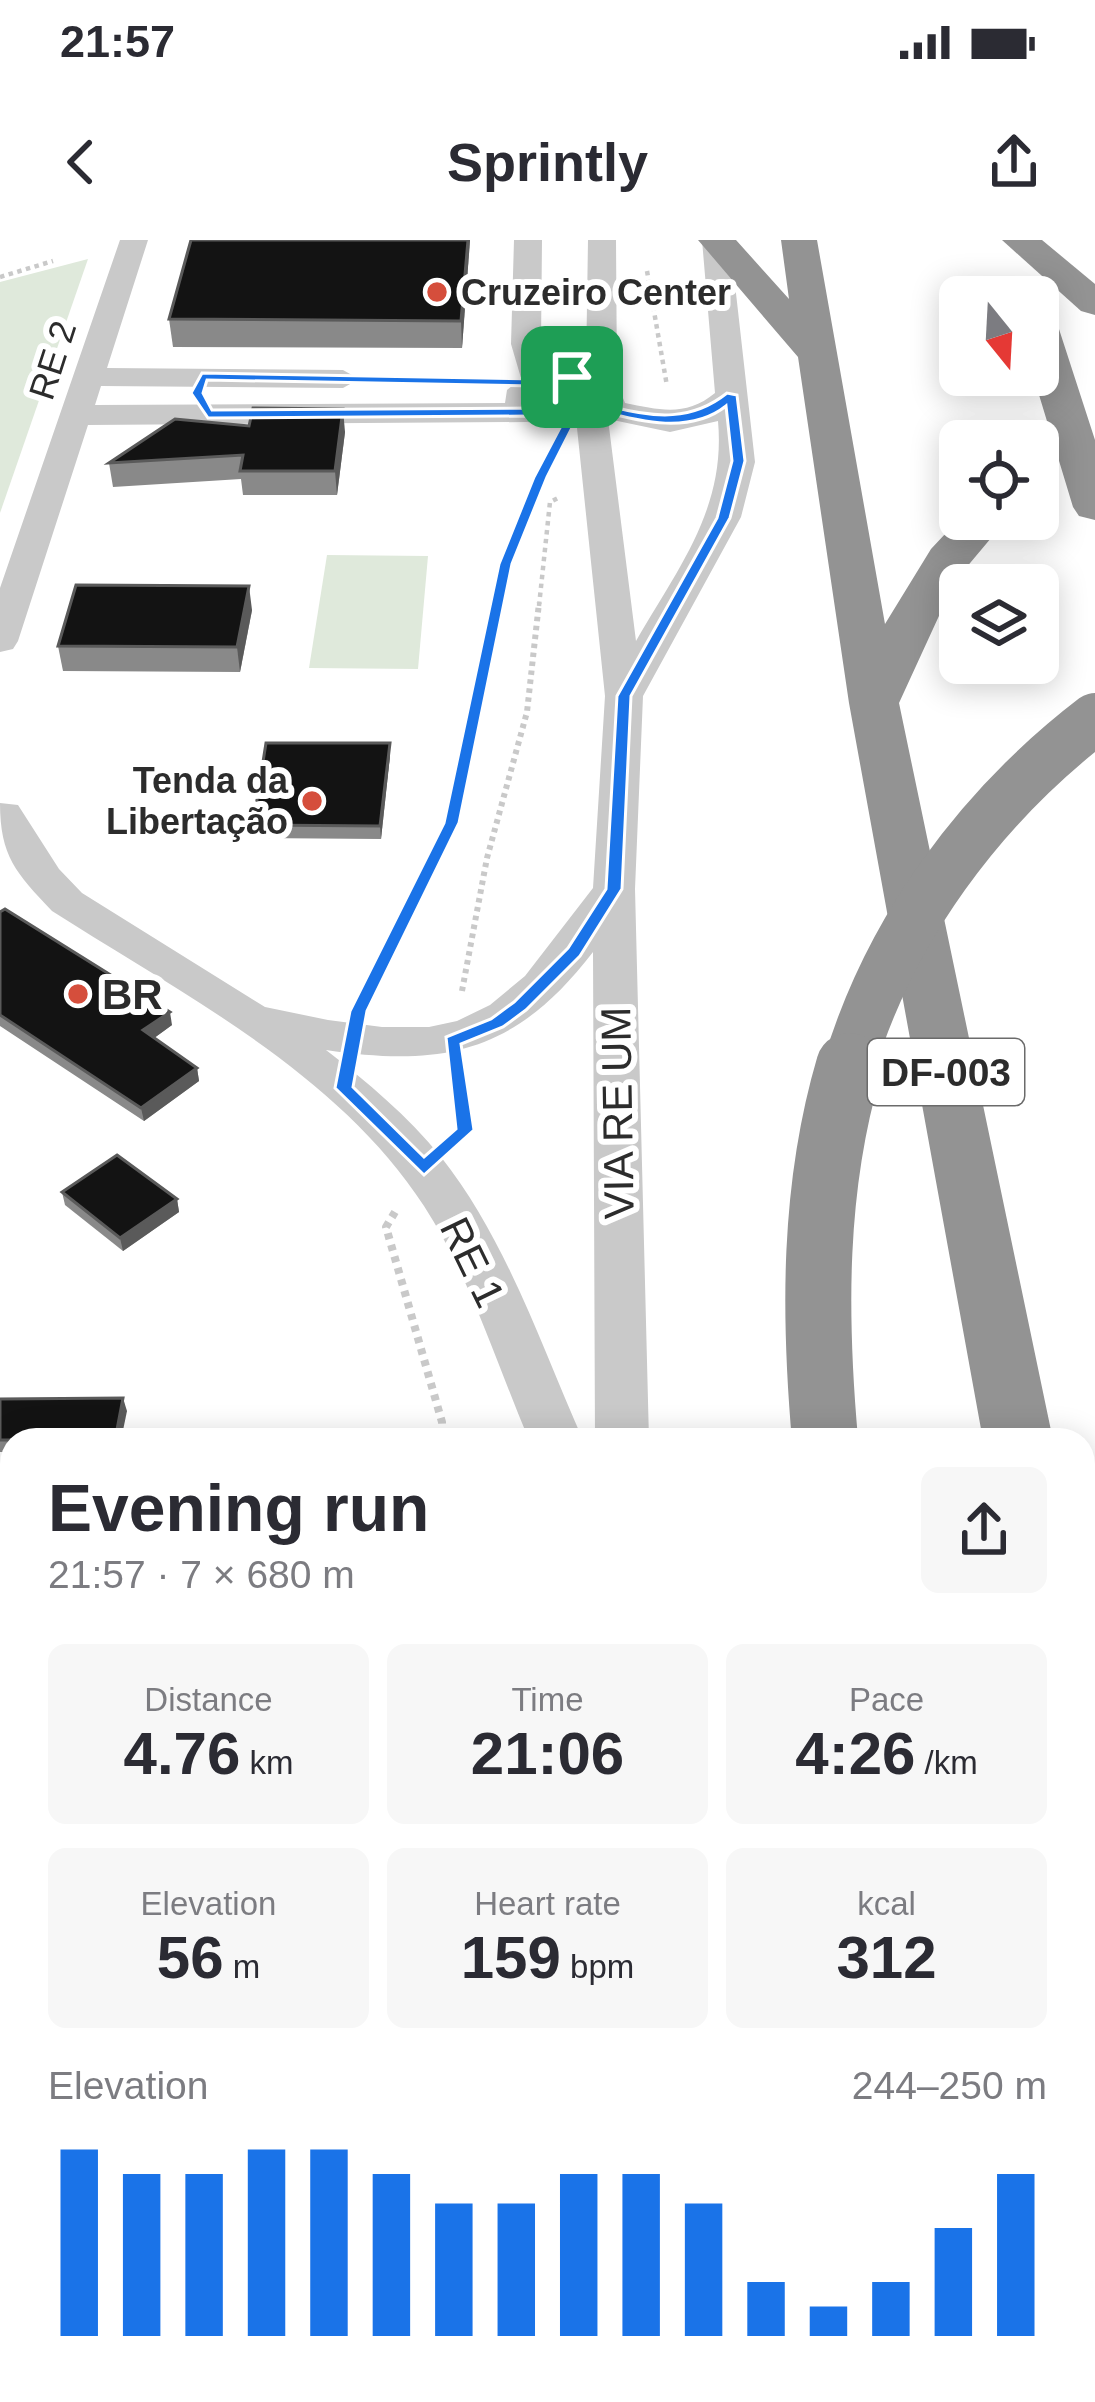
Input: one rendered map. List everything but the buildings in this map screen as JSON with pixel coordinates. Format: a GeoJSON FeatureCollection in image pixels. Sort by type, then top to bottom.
{"type":"FeatureCollection","features":[{"type":"Feature","properties":{"kind":"highway"},"geometry":{"type":"LineString","coordinates":[[716,240],[818,355]]}},
{"type":"Feature","properties":{"kind":"highway","name":"DF-003"},"geometry":{"type":"LineString","coordinates":[[799,240],[874,703],[1016,1428]]}},
{"type":"Feature","properties":{"kind":"highway"},"geometry":{"type":"LineString","coordinates":[[1016,240],[1024,276]]}},
{"type":"Feature","properties":{"kind":"highway"},"geometry":{"type":"LineString","coordinates":[[1016,240],[1095,303]]}},
{"type":"Feature","properties":{"kind":"highway"},"geometry":{"type":"LineString","coordinates":[[1059,385],[1087,463],[1095,507]]}},
{"type":"Feature","properties":{"kind":"highway"},"geometry":{"type":"LineString","coordinates":[[1059,477],[1087,463]]}},
{"type":"Feature","properties":{"kind":"highway"},"geometry":{"type":"LineString","coordinates":[[874,703],[920,595],[959,540]]}},
{"type":"Feature","properties":{"kind":"highway"},"geometry":{"type":"LineString","coordinates":[[823,1428],[814,1352],[824,1189],[840,1088],[882,972],[991,810],[1095,719]]}},
{"type":"Feature","properties":{"kind":"street","name":"RE 2"},"geometry":{"type":"LineString","coordinates":[[0,641],[134,240]]}},
{"type":"Feature","properties":{"kind":"street"},"geometry":{"type":"LineString","coordinates":[[528,240],[526,344],[534,392]]}},
{"type":"Feature","properties":{"kind":"street"},"geometry":{"type":"LineString","coordinates":[[602,240],[604,346],[592,407],[624,696]]}},
{"type":"Feature","properties":{"kind":"street","name":"VIA RE UM"},"geometry":{"type":"LineString","coordinates":[[622,1428],[614,889],[624,696],[724,518],[738,461],[716,240]]}},
{"type":"Feature","properties":{"kind":"street"},"geometry":{"type":"LineString","coordinates":[[526,344],[567,352],[604,346]]}},
{"type":"Feature","properties":{"kind":"street"},"geometry":{"type":"LineString","coordinates":[[86,377],[369,380]]}},
{"type":"Feature","properties":{"kind":"street"},"geometry":{"type":"LineString","coordinates":[[202,377],[197,398],[208,414]]}},
{"type":"Feature","properties":{"kind":"street"},"geometry":{"type":"LineString","coordinates":[[75,415],[208,414],[534,392],[572,377],[592,407]]}},
{"type":"Feature","properties":{"kind":"street"},"geometry":{"type":"LineString","coordinates":[[464,381],[534,392],[654,422],[710,413],[731,395]]}},
{"type":"Feature","properties":{"kind":"street","name":"RE 1"},"geometry":{"type":"LineString","coordinates":[[1,811],[43,877],[67,902],[344,1088],[424,1168],[460,1228],[551,1428]]}},
{"type":"Feature","properties":{"kind":"street","name":"RE 1"},"geometry":{"type":"LineString","coordinates":[[0,883],[67,902]]}},
{"type":"Feature","properties":{"kind":"street","name":"RE 1"},"geometry":{"type":"LineString","coordinates":[[246,1018],[355,1042],[452,1041],[497,1023],[520,1006],[574,952],[614,889]]}},
{"type":"Feature","properties":{"kind":"path"},"geometry":{"type":"LineString","coordinates":[[645,260],[668,395],[654,422]]}},
{"type":"Feature","properties":{"kind":"path"},"geometry":{"type":"LineString","coordinates":[[0,277],[53,262]]}},
{"type":"Feature","properties":{"kind":"path"},"geometry":{"type":"LineString","coordinates":[[355,1042],[358,1011],[452,823],[506,564],[540,477],[592,407]]}},
{"type":"Feature","properties":{"kind":"path"},"geometry":{"type":"LineString","coordinates":[[442,1428],[386,1227],[424,1168],[465,1130],[452,1041],[487,859],[527,712],[550,502],[599,478]]}},
{"type":"Feature","properties":{"kind":"green space"},"geometry":{"type":"Polygon","coordinates":[[[88,259],[0,513],[0,282],[88,259]]]}},
{"type":"Feature","properties":{"kind":"green space"},"geometry":{"type":"Polygon","coordinates":[[[327,555],[428,556],[418,669],[309,668],[327,555]]]}},
{"type":"Feature","properties":{"kind":"place","name":"Cruzeiro Center"},"geometry":{"type":"Point","coordinates":[437,292]}},
{"type":"Feature","properties":{"kind":"place","name":"Tenda da Libertação"},"geometry":{"type":"Point","coordinates":[312,801]}},
{"type":"Feature","properties":{"kind":"place","name":"BR"},"geometry":{"type":"Point","coordinates":[78,994]}},
{"type":"Feature","properties":{"kind":"route"},"geometry":{"type":"LineString","coordinates":[[202,377],[535,382],[572,377],[610,392],[605,409],[654,422],[710,413],[731,395],[738,461],[724,518],[624,696],[614,889],[574,952],[520,1006],[497,1023],[452,1041],[465,1130],[424,1168],[344,1088],[358,1011],[452,823],[506,564],[540,477],[570,420],[530,412],[208,414],[197,393],[202,377]]}}]}
